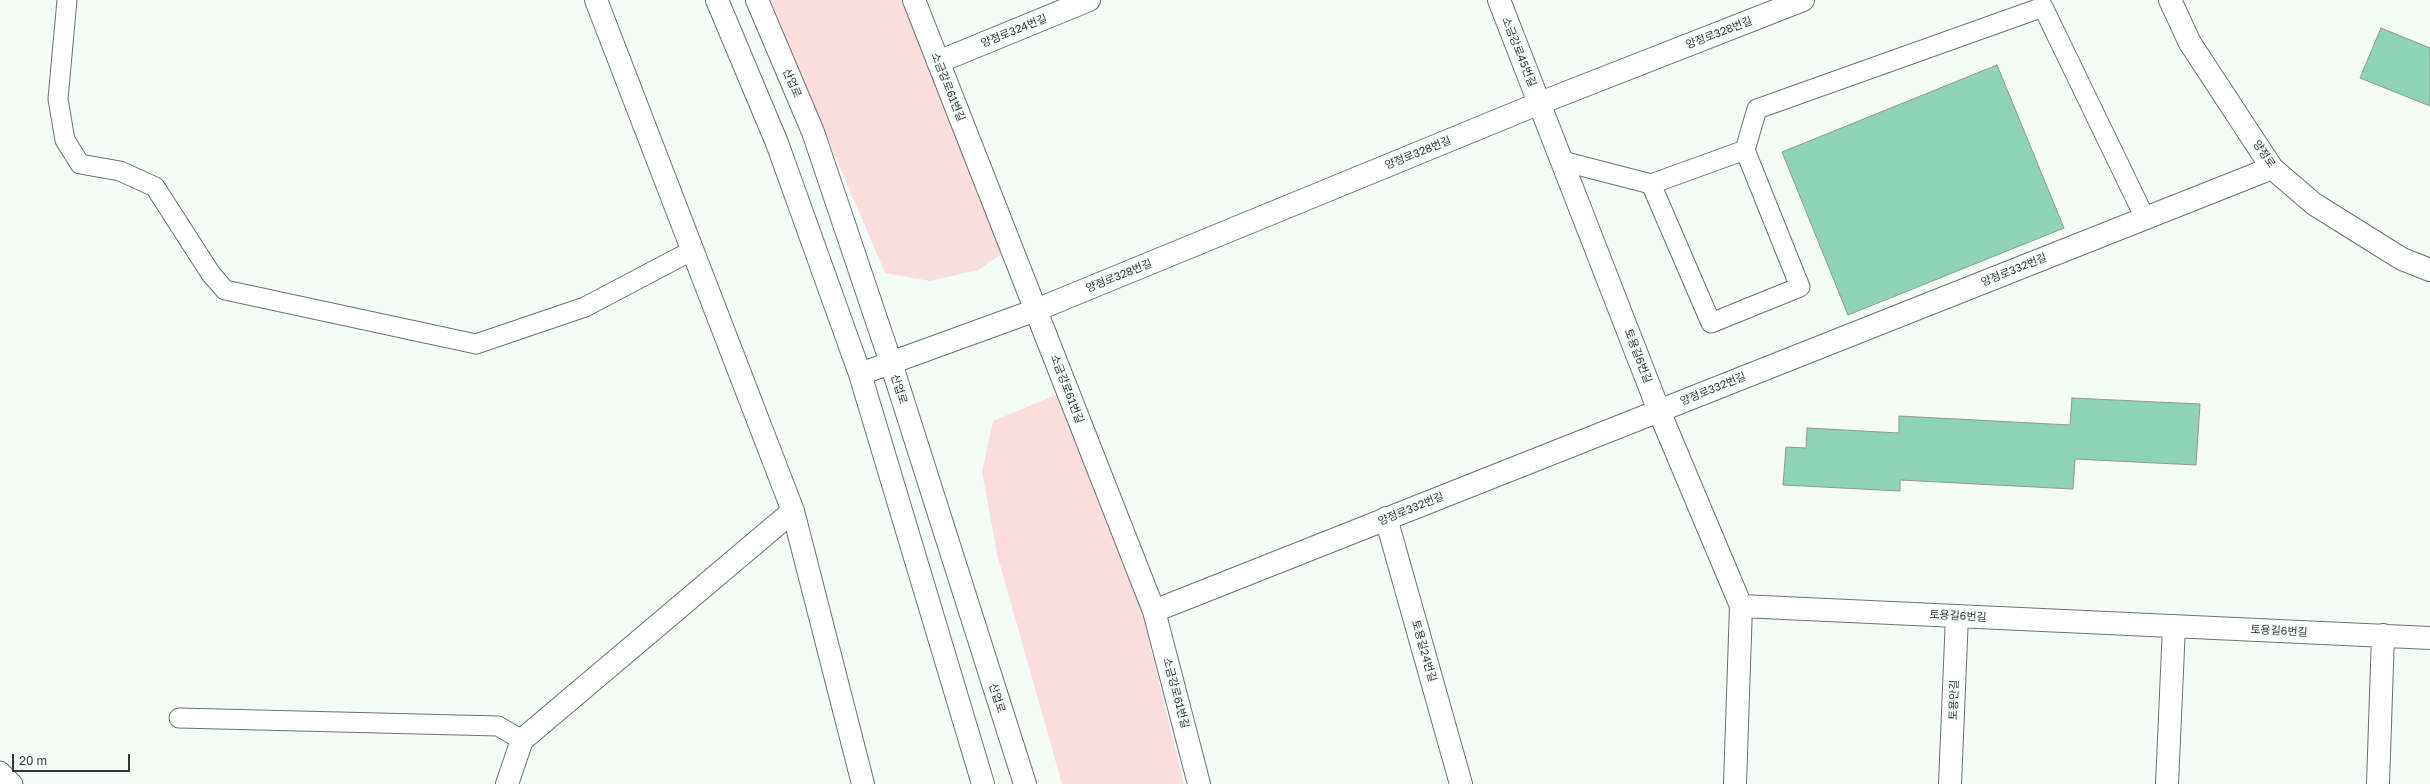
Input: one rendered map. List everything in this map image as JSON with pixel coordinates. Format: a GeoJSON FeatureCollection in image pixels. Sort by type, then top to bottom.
{"type":"FeatureCollection","features":[{"type":"Feature","properties":{"kind":"street"},"geometry":{"type":"LineString","coordinates":[[596,0],[793,511],[863,784]]}},
{"type":"Feature","properties":{"kind":"street"},"geometry":{"type":"LineString","coordinates":[[717,0],[777,143],[860,374],[983,784]]}},
{"type":"Feature","properties":{"kind":"street","name":"산업로"},"geometry":{"type":"LineString","coordinates":[[757,0],[813,132],[891,363],[1025,784]]}},
{"type":"Feature","properties":{"kind":"street","name":"소금강로61번길"},"geometry":{"type":"LineString","coordinates":[[914,0],[1154,610],[1199,784]]}},
{"type":"Feature","properties":{"kind":"street","name":"양정로324번길"},"geometry":{"type":"LineString","coordinates":[[938,62],[1089,0]]}},
{"type":"Feature","properties":{"kind":"street","name":"소금강로45번길"},"geometry":{"type":"LineString","coordinates":[[1499,0],[1540,103]]}},
{"type":"Feature","properties":{"kind":"street","name":"양정로328번길"},"geometry":{"type":"LineString","coordinates":[[860,374],[1036,310],[1540,103],[1802,0]]}},
{"type":"Feature","properties":{"kind":"street","name":"양정로"},"geometry":{"type":"LineString","coordinates":[[2170,0],[2190,43],[2272,168],[2314,204],[2402,259],[2430,270]]}},
{"type":"Feature","properties":{"kind":"street","name":"토용길6번길"},"geometry":{"type":"LineString","coordinates":[[1540,103],[1659,411],[1741,606],[1735,784]]}},
{"type":"Feature","properties":{"kind":"street","name":"양정로332번길"},"geometry":{"type":"LineString","coordinates":[[1154,610],[2272,168]]}},
{"type":"Feature","properties":{"kind":"street"},"geometry":{"type":"LineString","coordinates":[[506,784],[522,740],[793,511]]}},
{"type":"Feature","properties":{"kind":"street","name":"토용길24번길"},"geometry":{"type":"LineString","coordinates":[[1386,518],[1461,784]]}},
{"type":"Feature","properties":{"kind":"street","name":"토용길6번길"},"geometry":{"type":"LineString","coordinates":[[1741,606],[2430,638]]}},
{"type":"Feature","properties":{"kind":"street","name":"토용안길"},"geometry":{"type":"LineString","coordinates":[[1950,784],[1957,616]]}},
{"type":"Feature","properties":{"kind":"street"},"geometry":{"type":"LineString","coordinates":[[2167,784],[2174,626]]}},
{"type":"Feature","properties":{"kind":"street"},"geometry":{"type":"LineString","coordinates":[[2378,784],[2383,635]]}},
{"type":"Feature","properties":{"kind":"lane"},"geometry":{"type":"LineString","coordinates":[[67,0],[58,99],[65,140],[80,164],[120,171],[155,187],[211,274],[225,290],[476,344],[585,307],[693,250]]}},
{"type":"Feature","properties":{"kind":"lane"},"geometry":{"type":"LineString","coordinates":[[1651,184],[1711,323],[1800,287],[1745,150],[1757,109],[2043,7],[2145,218]]}},
{"type":"Feature","properties":{"kind":"lane"},"geometry":{"type":"LineString","coordinates":[[1562,161],[1651,184],[1745,150]]}},
{"type":"Feature","properties":{"kind":"lane"},"geometry":{"type":"LineString","coordinates":[[179,718],[498,726],[522,740]]}},
{"type":"Feature","properties":{"kind":"lane"},"geometry":{"type":"LineString","coordinates":[[0,771],[13,784]]}},
{"type":"Feature","properties":{"kind":"shaded area"},"geometry":{"type":"Polygon","coordinates":[[[769,0],[902,0],[1003,253],[978,270],[930,281],[885,273],[769,0]]]}},
{"type":"Feature","properties":{"kind":"shaded area"},"geometry":{"type":"Polygon","coordinates":[[[1056,395],[1142,613],[1184,784],[1062,784],[997,554],[982,472],[993,421],[1056,395]]]}},
{"type":"Feature","properties":{"kind":"building"},"geometry":{"type":"Polygon","coordinates":[[[2381,28],[2430,48],[2430,106],[2360,78],[2381,28]]]}},
{"type":"Feature","properties":{"kind":"building"},"geometry":{"type":"Polygon","coordinates":[[[1997,65],[2064,228],[1848,315],[1782,152],[1997,65]]]}},
{"type":"Feature","properties":{"kind":"building"},"geometry":{"type":"Polygon","coordinates":[[[2072,398],[2200,404],[2196,465],[2075,459],[2073,489],[1900,480],[1900,491],[1783,485],[1786,447],[1806,448],[1807,428],[1899,433],[1899,416],[2070,425],[2072,398]]]}}]}
